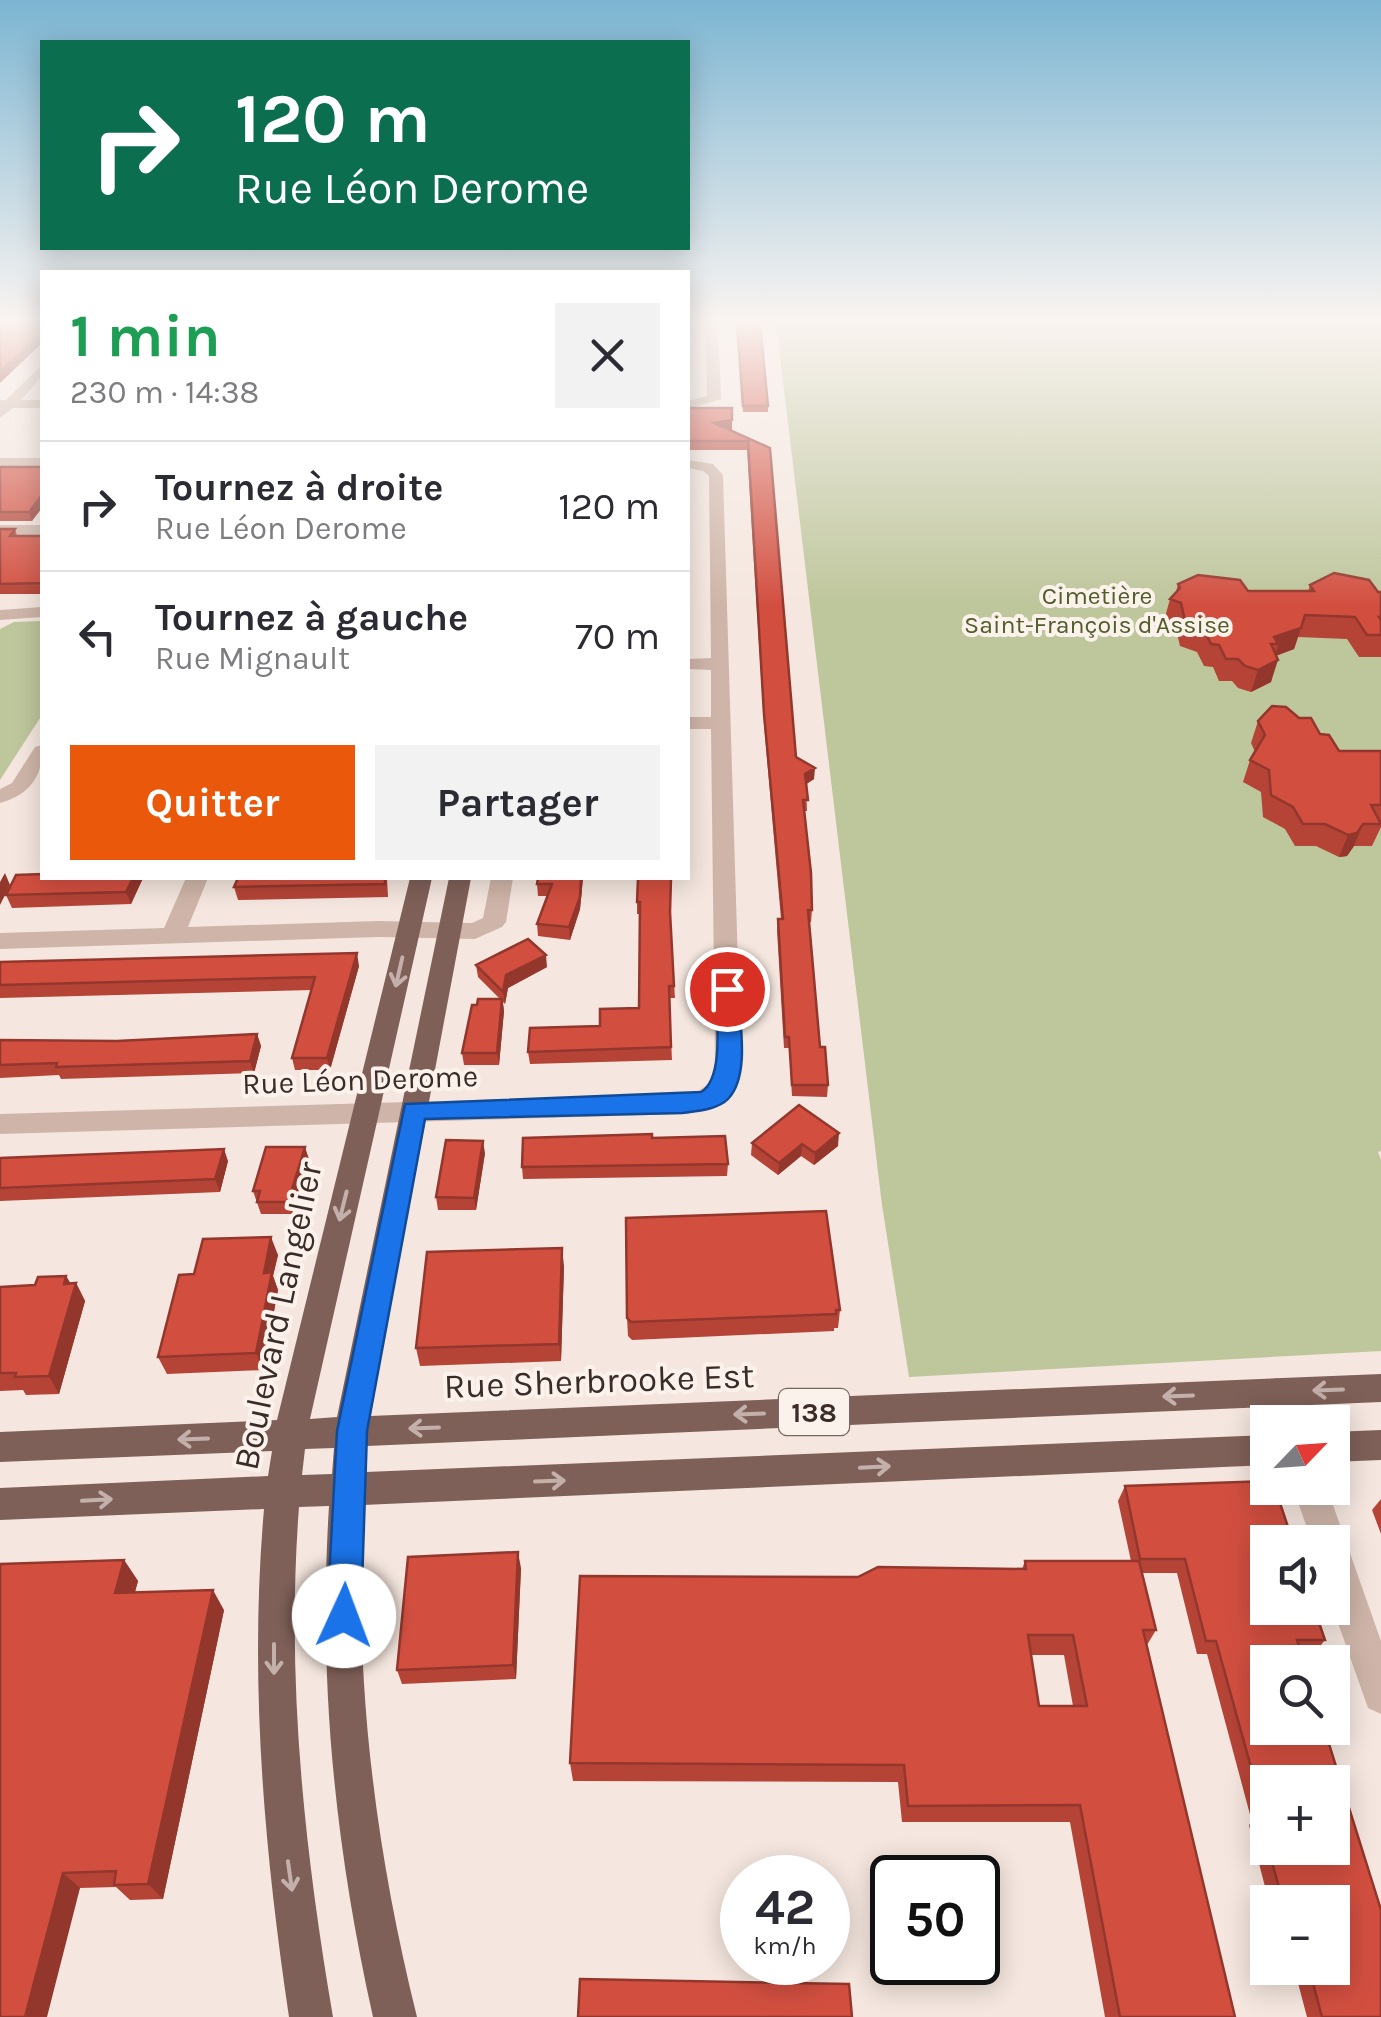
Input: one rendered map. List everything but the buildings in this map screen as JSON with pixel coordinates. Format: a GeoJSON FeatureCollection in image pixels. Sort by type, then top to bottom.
{"type":"FeatureCollection","features":[{"type":"Feature","properties":{"kind":"main road","name":"Boulevard Langelier"},"geometry":{"type":"LineString","coordinates":[[311,2017],[286,1852],[274,1732],[274,1618],[283,1492],[290,1436],[421,880]]}},
{"type":"Feature","properties":{"kind":"main road"},"geometry":{"type":"LineString","coordinates":[[394,2017],[366,1895],[349,1791],[343,1656],[348,1490],[352,1431],[460,880]]}},
{"type":"Feature","properties":{"kind":"main road","name":"Rue Sherbrooke Est"},"geometry":{"type":"LineString","coordinates":[[1292,1405],[1381,1388]]}},
{"type":"Feature","properties":{"kind":"main road","name":"Rue Sherbrooke Est"},"geometry":{"type":"LineString","coordinates":[[0,1447],[352,1431],[1250,1408]]}},
{"type":"Feature","properties":{"kind":"main road"},"geometry":{"type":"LineString","coordinates":[[1350,1446],[1381,1445]]}},
{"type":"Feature","properties":{"kind":"main road","name":"138"},"geometry":{"type":"LineString","coordinates":[[0,1504],[1250,1451]]}},
{"type":"Feature","properties":{"kind":"street"},"geometry":{"type":"LineString","coordinates":[[0,462],[40,462]]}},
{"type":"Feature","properties":{"kind":"street"},"geometry":{"type":"LineString","coordinates":[[690,723],[720,724],[716,476],[698,465]]}},
{"type":"Feature","properties":{"kind":"street"},"geometry":{"type":"LineString","coordinates":[[0,530],[40,530]]}},
{"type":"Feature","properties":{"kind":"street"},"geometry":{"type":"LineString","coordinates":[[0,615],[40,612]]}},
{"type":"Feature","properties":{"kind":"street"},"geometry":{"type":"LineString","coordinates":[[690,664],[719,664]]}},
{"type":"Feature","properties":{"kind":"street","name":"Rue Léon Derome"},"geometry":{"type":"LineString","coordinates":[[0,1124],[682,1104],[719,1093],[726,1084],[728,1062],[720,724]]}},
{"type":"Feature","properties":{"kind":"street"},"geometry":{"type":"LineString","coordinates":[[0,797],[20,787],[40,754]]}},
{"type":"Feature","properties":{"kind":"street"},"geometry":{"type":"LineString","coordinates":[[172,936],[196,880]]}},
{"type":"Feature","properties":{"kind":"street"},"geometry":{"type":"LineString","coordinates":[[0,941],[490,926],[496,916],[502,880]]}},
{"type":"Feature","properties":{"kind":"street"},"geometry":{"type":"LineString","coordinates":[[1350,1605],[1381,1695]]}},
{"type":"Feature","properties":{"kind":"green space","name":"Cimetière Saint-François d'Assise"},"geometry":{"type":"Polygon","coordinates":[[[787,417],[1381,417],[1381,1351],[909,1377],[882,1205],[787,417]]]}},
{"type":"Feature","properties":{"kind":"green space"},"geometry":{"type":"Polygon","coordinates":[[[40,621],[40,718],[0,780],[0,629],[14,622],[40,621]]]}},
{"type":"Feature","properties":{"kind":"route"},"geometry":{"type":"LineString","coordinates":[[344,1616],[352,1431],[414,1110],[682,1104],[707,1100],[719,1093],[728,1074],[727,989]]}}]}
